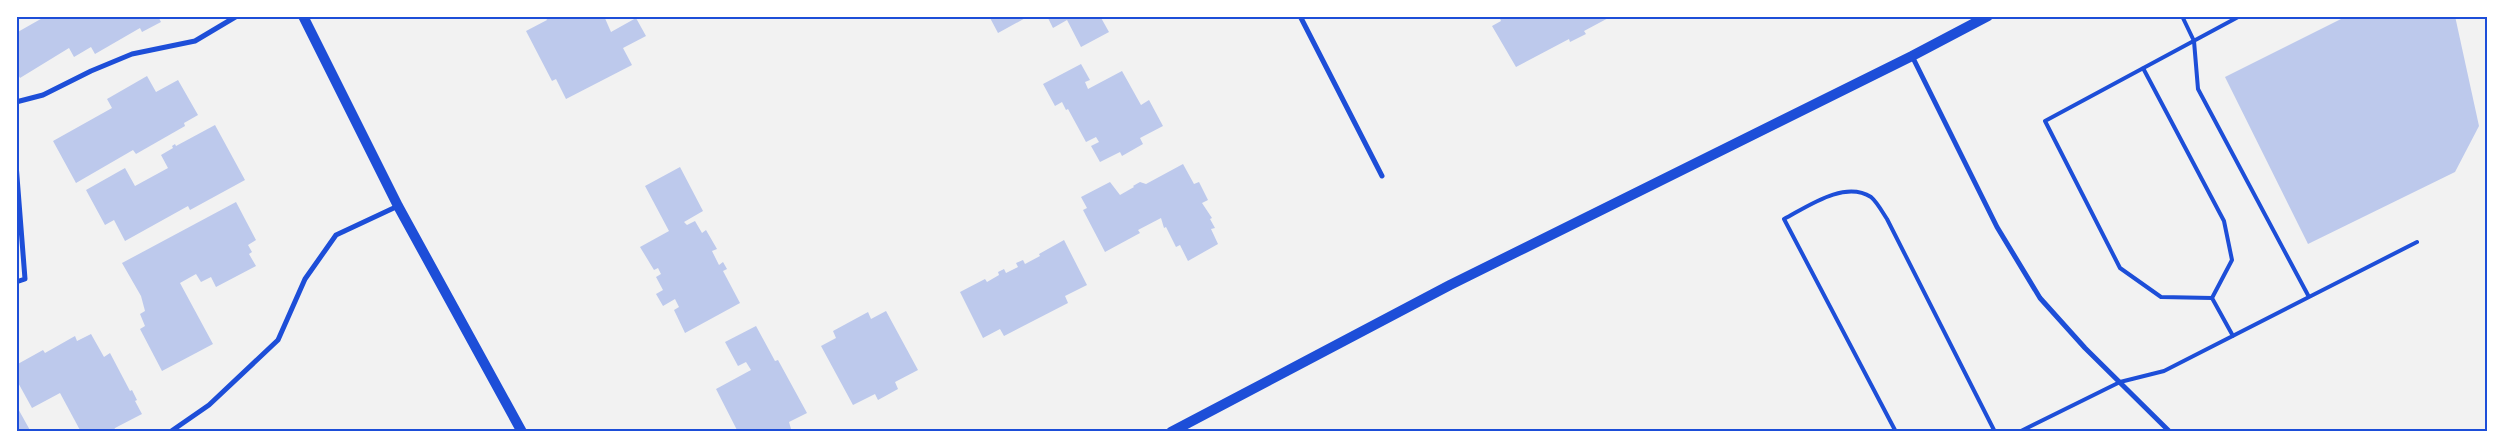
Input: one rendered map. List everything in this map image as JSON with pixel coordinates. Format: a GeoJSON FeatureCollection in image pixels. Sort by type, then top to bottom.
{"type":"FeatureCollection","features":[{"type":"Feature","properties":{"kind":"main road"},"geometry":{"type":"LineString","coordinates":[[303,16],[398,206],[522,432]]}},
{"type":"Feature","properties":{"kind":"main road"},"geometry":{"type":"LineString","coordinates":[[1171,432],[1450,285],[1912,56],[1988,16]]}},
{"type":"Feature","properties":{"kind":"street"},"geometry":{"type":"LineString","coordinates":[[16,102],[43,95],[91,71],[132,54],[195,41],[237,16]]}},
{"type":"Feature","properties":{"kind":"street"},"geometry":{"type":"LineString","coordinates":[[1300,16],[1382,176]]}},
{"type":"Feature","properties":{"kind":"street"},"geometry":{"type":"LineString","coordinates":[[1912,56],[1997,227],[2040,298],[2170,432]]}},
{"type":"Feature","properties":{"kind":"street"},"geometry":{"type":"LineString","coordinates":[[16,164],[25,279],[16,282]]}},
{"type":"Feature","properties":{"kind":"street"},"geometry":{"type":"LineString","coordinates":[[170,432],[209,406],[278,340],[305,279],[336,235],[398,206]]}},
{"type":"Feature","properties":{"kind":"lane"},"geometry":{"type":"LineString","coordinates":[[2182,16],[2194,41],[2198,89],[2309,297]]}},
{"type":"Feature","properties":{"kind":"lane"},"geometry":{"type":"LineString","coordinates":[[2212,298],[2161,297],[2120,268],[2045,120],[2240,16]]}},
{"type":"Feature","properties":{"kind":"lane"},"geometry":{"type":"LineString","coordinates":[[2143,68],[2224,221],[2232,260],[2212,298]]}},
{"type":"Feature","properties":{"kind":"lane"},"geometry":{"type":"LineString","coordinates":[[1896,432],[1784,219],[1824,198],[1852,191],[1871,198],[1887,219],[1995,432]]}},
{"type":"Feature","properties":{"kind":"lane"},"geometry":{"type":"LineString","coordinates":[[2019,432],[2120,382],[2164,371],[2417,242]]}},
{"type":"Feature","properties":{"kind":"lane"},"geometry":{"type":"LineString","coordinates":[[2212,298],[2233,336]]}},
{"type":"Feature","properties":{"kind":"building"},"geometry":{"type":"Polygon","coordinates":[[[46,16],[158,16],[161,22],[142,32],[140,28],[95,54],[91,47],[74,57],[69,48],[20,78],[16,71],[16,33],[46,16]]]}},
{"type":"Feature","properties":{"kind":"building"},"geometry":{"type":"Polygon","coordinates":[[[545,16],[604,16],[611,32],[636,18],[646,36],[623,48],[632,65],[566,99],[556,79],[552,81],[526,31],[547,20],[545,16]]]}},
{"type":"Feature","properties":{"kind":"building"},"geometry":{"type":"Polygon","coordinates":[[[989,16],[1029,16],[998,33],[989,16]]]}},
{"type":"Feature","properties":{"kind":"building"},"geometry":{"type":"Polygon","coordinates":[[[1047,16],[1100,16],[1109,32],[1081,47],[1067,20],[1053,28],[1047,16]]]}},
{"type":"Feature","properties":{"kind":"building"},"geometry":{"type":"Polygon","coordinates":[[[1499,16],[1612,16],[1584,31],[1586,34],[1570,42],[1569,39],[1516,67],[1492,26],[1501,21],[1499,16]]]}},
{"type":"Feature","properties":{"kind":"building"},"geometry":{"type":"Polygon","coordinates":[[[2347,16],[2455,16],[2479,126],[2455,172],[2308,244],[2225,77],[2347,16]]]}},
{"type":"Feature","properties":{"kind":"building"},"geometry":{"type":"Polygon","coordinates":[[[1081,64],[1090,80],[1085,82],[1088,89],[1122,71],[1141,105],[1149,100],[1163,126],[1140,138],[1143,144],[1122,156],[1120,152],[1100,162],[1091,146],[1099,142],[1096,137],[1086,142],[1068,109],[1066,110],[1062,102],[1055,106],[1043,84],[1081,64]]]}},
{"type":"Feature","properties":{"kind":"building"},"geometry":{"type":"Polygon","coordinates":[[[147,76],[156,92],[178,80],[198,115],[184,123],[185,126],[136,154],[133,150],[76,183],[53,141],[112,108],[107,99],[147,76]]]}},
{"type":"Feature","properties":{"kind":"building"},"geometry":{"type":"Polygon","coordinates":[[[215,125],[245,180],[190,210],[188,206],[125,241],[114,220],[105,225],[86,190],[125,168],[135,186],[168,168],[161,155],[173,148],[172,146],[175,144],[176,146],[215,125]]]}},
{"type":"Feature","properties":{"kind":"building"},"geometry":{"type":"Polygon","coordinates":[[[1183,164],[1194,184],[1199,182],[1208,200],[1202,203],[1212,218],[1210,219],[1215,228],[1211,229],[1218,244],[1188,261],[1180,245],[1176,247],[1166,227],[1164,228],[1161,218],[1138,230],[1140,233],[1105,252],[1083,210],[1087,208],[1081,197],[1110,182],[1120,195],[1140,182],[1146,184],[1183,164]]]}},
{"type":"Feature","properties":{"kind":"building"},"geometry":{"type":"Polygon","coordinates":[[[680,167],[703,211],[684,222],[687,225],[695,221],[702,233],[706,230],[717,249],[712,251],[719,265],[723,262],[727,269],[723,271],[740,303],[685,333],[674,310],[679,307],[675,299],[663,306],[656,294],[663,290],[656,277],[661,274],[658,268],[654,270],[640,247],[669,231],[645,186],[680,167]]]}},
{"type":"Feature","properties":{"kind":"building"},"geometry":{"type":"Polygon","coordinates":[[[236,202],[256,240],[248,245],[252,252],[249,254],[256,266],[216,287],[211,277],[201,282],[196,274],[180,283],[213,344],[162,371],[140,329],[145,326],[140,314],[145,311],[141,296],[122,263],[236,202]]]}},
{"type":"Feature","properties":{"kind":"building"},"geometry":{"type":"Polygon","coordinates":[[[1064,240],[1087,285],[1065,296],[1068,303],[1004,336],[1000,329],[983,338],[960,292],[985,279],[987,282],[999,275],[998,272],[1004,269],[1006,273],[1018,267],[1016,263],[1023,260],[1025,264],[1064,240]]]}},
{"type":"Feature","properties":{"kind":"building"},"geometry":{"type":"Polygon","coordinates":[[[886,311],[918,370],[895,382],[898,389],[878,400],[875,394],[853,405],[821,346],[836,338],[833,331],[868,312],[871,319],[886,311]]]}},
{"type":"Feature","properties":{"kind":"building"},"geometry":{"type":"Polygon","coordinates":[[[756,326],[775,361],[778,360],[807,413],[789,422],[791,429],[786,432],[738,432],[716,389],[751,370],[746,362],[738,366],[725,342],[756,326]]]}},
{"type":"Feature","properties":{"kind":"building"},"geometry":{"type":"Polygon","coordinates":[[[91,334],[104,357],[110,353],[130,391],[132,390],[142,414],[115,428],[113,432],[81,432],[60,393],[32,408],[16,379],[16,365],[43,350],[45,353],[75,336],[77,341],[91,334]]]}},
{"type":"Feature","properties":{"kind":"building"},"geometry":{"type":"Polygon","coordinates":[[[16,405],[31,432],[16,432],[16,405]]]}}]}
